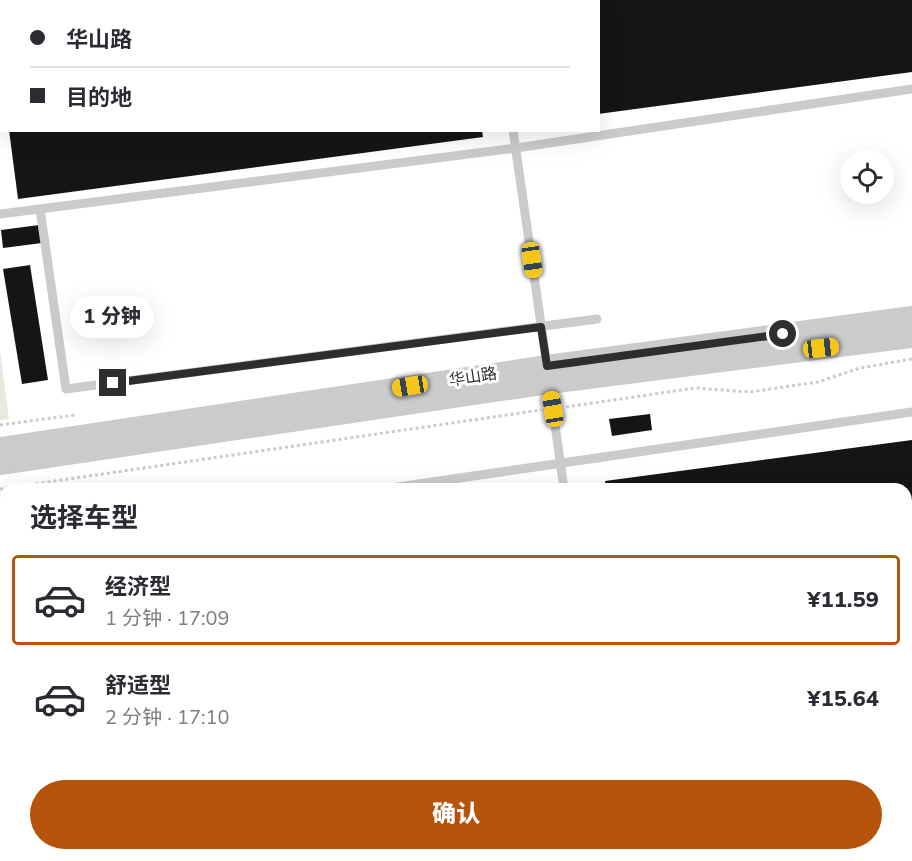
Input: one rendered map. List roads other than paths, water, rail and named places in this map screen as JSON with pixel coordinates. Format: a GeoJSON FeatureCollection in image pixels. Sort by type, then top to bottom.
{"type":"FeatureCollection","features":[{"type":"Feature","properties":{"kind":"street","name":"华山路"},"geometry":{"type":"LineString","coordinates":[[0,464],[912,317]]}},
{"type":"Feature","properties":{"kind":"street","name":"华山路"},"geometry":{"type":"LineString","coordinates":[[0,448],[548,374],[912,337]]}},
{"type":"Feature","properties":{"kind":"lane"},"geometry":{"type":"LineString","coordinates":[[0,214],[516,148],[912,89]]}},
{"type":"Feature","properties":{"kind":"lane"},"geometry":{"type":"LineString","coordinates":[[513,132],[563,483]]}},
{"type":"Feature","properties":{"kind":"lane"},"geometry":{"type":"LineString","coordinates":[[40,209],[66,389],[597,319]]}},
{"type":"Feature","properties":{"kind":"lane"},"geometry":{"type":"LineString","coordinates":[[428,483],[912,412]]}}]}
